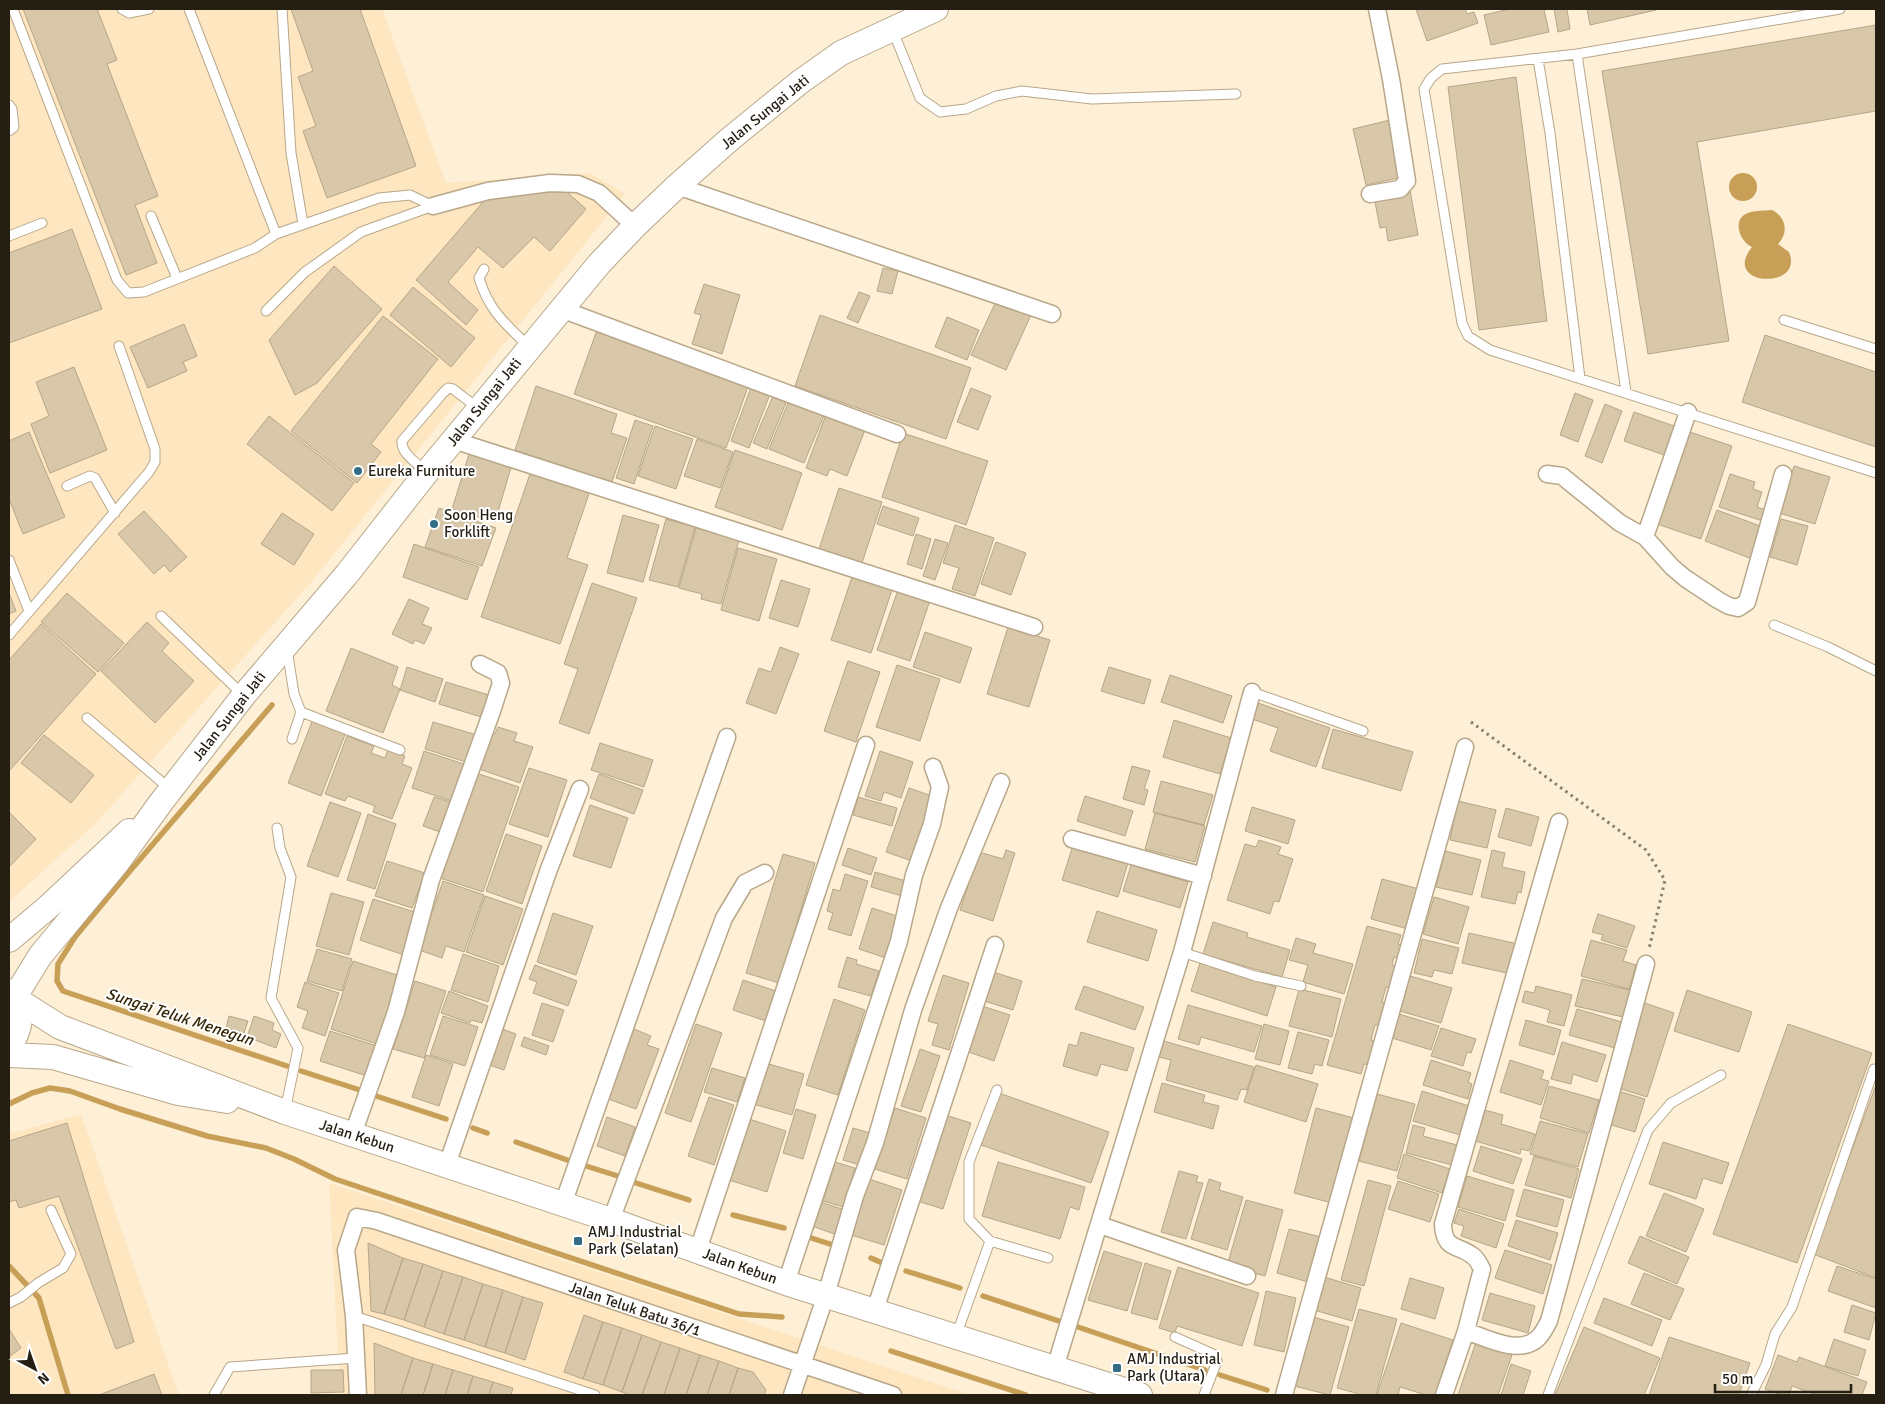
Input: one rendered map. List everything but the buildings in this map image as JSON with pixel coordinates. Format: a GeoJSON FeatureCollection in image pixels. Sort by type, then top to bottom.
{"type":"FeatureCollection","features":[{"type":"Feature","properties":{"kind":"main road","name":"Jalan Sungai Jati"},"geometry":{"type":"LineString","coordinates":[[15,994],[40,956],[117,863],[166,795],[244,695],[347,574],[426,472],[528,347],[599,264],[677,186],[730,139],[800,82],[841,53],[936,9]]}},
{"type":"Feature","properties":{"kind":"main road"},"geometry":{"type":"LineString","coordinates":[[9,940],[47,908],[166,795]]}},
{"type":"Feature","properties":{"kind":"main road","name":"Jalan Kebun"},"geometry":{"type":"LineString","coordinates":[[15,994],[60,1028],[285,1112],[611,1220],[786,1283],[1140,1395]]}},
{"type":"Feature","properties":{"kind":"main road"},"geometry":{"type":"LineString","coordinates":[[9,1047],[15,1039],[20,1021],[15,994]]}},
{"type":"Feature","properties":{"kind":"main road","name":"Jalan Kebun"},"geometry":{"type":"LineString","coordinates":[[9,1055],[53,1057],[178,1092],[285,1112]]}},
{"type":"Feature","properties":{"kind":"street"},"geometry":{"type":"LineString","coordinates":[[1370,194],[1400,188],[1407,181],[1391,79],[1376,9]]}},
{"type":"Feature","properties":{"kind":"street"},"geometry":{"type":"LineString","coordinates":[[433,206],[488,191],[550,183],[578,184],[599,193],[635,226]]}},
{"type":"Feature","properties":{"kind":"street"},"geometry":{"type":"LineString","coordinates":[[677,186],[1052,314]]}},
{"type":"Feature","properties":{"kind":"street"},"geometry":{"type":"LineString","coordinates":[[561,309],[897,434]]}},
{"type":"Feature","properties":{"kind":"street"},"geometry":{"type":"LineString","coordinates":[[1646,537],[1688,412]]}},
{"type":"Feature","properties":{"kind":"street"},"geometry":{"type":"LineString","coordinates":[[453,440],[1034,627]]}},
{"type":"Feature","properties":{"kind":"street"},"geometry":{"type":"LineString","coordinates":[[1547,474],[1562,476],[1620,523],[1646,537],[1672,567],[1685,578],[1730,606],[1738,608],[1747,602],[1783,474]]}},
{"type":"Feature","properties":{"kind":"street"},"geometry":{"type":"LineString","coordinates":[[352,1134],[396,1012],[431,880],[501,683],[498,673],[480,664]]}},
{"type":"Feature","properties":{"kind":"street"},"geometry":{"type":"LineString","coordinates":[[1055,1368],[1182,952],[1252,692]]}},
{"type":"Feature","properties":{"kind":"street"},"geometry":{"type":"LineString","coordinates":[[563,1204],[726,737]]}},
{"type":"Feature","properties":{"kind":"street"},"geometry":{"type":"LineString","coordinates":[[698,1250],[866,745]]}},
{"type":"Feature","properties":{"kind":"street"},"geometry":{"type":"LineString","coordinates":[[1284,1395],[1465,747]]}},
{"type":"Feature","properties":{"kind":"street"},"geometry":{"type":"LineString","coordinates":[[786,1283],[899,941],[914,875],[932,824],[940,787],[933,767]]}},
{"type":"Feature","properties":{"kind":"street"},"geometry":{"type":"LineString","coordinates":[[792,1395],[826,1295],[855,1196],[875,1143],[917,1001],[949,908],[1001,782]]}},
{"type":"Feature","properties":{"kind":"street"},"geometry":{"type":"LineString","coordinates":[[447,1165],[549,869],[580,789]]}},
{"type":"Feature","properties":{"kind":"street"},"geometry":{"type":"LineString","coordinates":[[1444,1395],[1466,1331],[1482,1270],[1474,1257],[1450,1244],[1443,1236],[1443,1224],[1559,822]]}},
{"type":"Feature","properties":{"kind":"street"},"geometry":{"type":"LineString","coordinates":[[1072,839],[1203,876]]}},
{"type":"Feature","properties":{"kind":"street"},"geometry":{"type":"LineString","coordinates":[[611,1220],[724,918],[745,883],[765,873]]}},
{"type":"Feature","properties":{"kind":"street"},"geometry":{"type":"LineString","coordinates":[[875,1310],[995,945]]}},
{"type":"Feature","properties":{"kind":"street"},"geometry":{"type":"LineString","coordinates":[[1466,1331],[1498,1342],[1521,1347],[1537,1339],[1549,1321],[1646,964]]}},
{"type":"Feature","properties":{"kind":"street","name":"Jalan Teluk Batu 36/1"},"geometry":{"type":"LineString","coordinates":[[354,1316],[346,1250],[357,1217],[377,1221],[802,1366],[893,1395]]}},
{"type":"Feature","properties":{"kind":"street"},"geometry":{"type":"LineString","coordinates":[[1100,1225],[1247,1276]]}},
{"type":"Feature","properties":{"kind":"street"},"geometry":{"type":"LineString","coordinates":[[354,1316],[358,1395]]}},
{"type":"Feature","properties":{"kind":"lane"},"geometry":{"type":"LineString","coordinates":[[13,9],[118,280],[128,293],[144,292],[255,248],[276,234],[379,198],[410,195],[433,206]]}},
{"type":"Feature","properties":{"kind":"lane"},"geometry":{"type":"LineString","coordinates":[[122,9],[128,13],[149,9]]}},
{"type":"Feature","properties":{"kind":"lane"},"geometry":{"type":"LineString","coordinates":[[189,9],[276,234]]}},
{"type":"Feature","properties":{"kind":"lane"},"geometry":{"type":"LineString","coordinates":[[282,9],[291,153],[303,224]]}},
{"type":"Feature","properties":{"kind":"lane"},"geometry":{"type":"LineString","coordinates":[[1840,9],[1576,54],[1442,69],[1431,78],[1424,89],[1462,323],[1468,336],[1490,350],[1876,473]]}},
{"type":"Feature","properties":{"kind":"lane"},"geometry":{"type":"LineString","coordinates":[[892,28],[920,98],[940,112],[966,109],[996,96],[1022,91],[1092,99],[1236,94]]}},
{"type":"Feature","properties":{"kind":"lane"},"geometry":{"type":"LineString","coordinates":[[1576,54],[1626,392]]}},
{"type":"Feature","properties":{"kind":"lane"},"geometry":{"type":"LineString","coordinates":[[1538,59],[1550,133],[1580,378]]}},
{"type":"Feature","properties":{"kind":"lane"},"geometry":{"type":"LineString","coordinates":[[9,105],[12,110],[14,126],[9,131]]}},
{"type":"Feature","properties":{"kind":"lane"},"geometry":{"type":"LineString","coordinates":[[266,310],[305,272],[361,232],[433,206]]}},
{"type":"Feature","properties":{"kind":"lane"},"geometry":{"type":"LineString","coordinates":[[151,216],[177,278]]}},
{"type":"Feature","properties":{"kind":"lane"},"geometry":{"type":"LineString","coordinates":[[9,236],[42,223]]}},
{"type":"Feature","properties":{"kind":"lane"},"geometry":{"type":"LineString","coordinates":[[484,269],[479,278],[485,297],[496,314],[528,347]]}},
{"type":"Feature","properties":{"kind":"lane"},"geometry":{"type":"LineString","coordinates":[[1784,320],[1876,349]]}},
{"type":"Feature","properties":{"kind":"lane"},"geometry":{"type":"LineString","coordinates":[[9,636],[115,513],[156,462],[155,449],[119,346]]}},
{"type":"Feature","properties":{"kind":"lane"},"geometry":{"type":"LineString","coordinates":[[426,472],[404,452],[402,441],[448,388],[453,389],[479,409]]}},
{"type":"Feature","properties":{"kind":"lane"},"geometry":{"type":"LineString","coordinates":[[67,486],[90,476],[95,478],[115,513]]}},
{"type":"Feature","properties":{"kind":"lane"},"geometry":{"type":"LineString","coordinates":[[9,560],[29,611]]}},
{"type":"Feature","properties":{"kind":"lane"},"geometry":{"type":"LineString","coordinates":[[161,616],[244,695]]}},
{"type":"Feature","properties":{"kind":"lane"},"geometry":{"type":"LineString","coordinates":[[1774,625],[1828,647],[1876,671]]}},
{"type":"Feature","properties":{"kind":"lane"},"geometry":{"type":"LineString","coordinates":[[286,644],[294,694],[301,712],[292,739]]}},
{"type":"Feature","properties":{"kind":"lane"},"geometry":{"type":"LineString","coordinates":[[1252,692],[1363,731]]}},
{"type":"Feature","properties":{"kind":"lane"},"geometry":{"type":"LineString","coordinates":[[301,712],[400,750]]}},
{"type":"Feature","properties":{"kind":"lane"},"geometry":{"type":"LineString","coordinates":[[87,718],[166,795]]}},
{"type":"Feature","properties":{"kind":"lane"},"geometry":{"type":"LineString","coordinates":[[277,828],[280,848],[291,877],[272,998],[298,1048],[285,1112]]}},
{"type":"Feature","properties":{"kind":"lane"},"geometry":{"type":"LineString","coordinates":[[1182,952],[1255,976],[1301,986]]}},
{"type":"Feature","properties":{"kind":"lane"},"geometry":{"type":"LineString","coordinates":[[1751,1395],[1766,1365],[1775,1334],[1792,1306],[1874,1069]]}},
{"type":"Feature","properties":{"kind":"lane"},"geometry":{"type":"LineString","coordinates":[[1548,1395],[1648,1130],[1671,1103],[1721,1075]]}},
{"type":"Feature","properties":{"kind":"lane"},"geometry":{"type":"LineString","coordinates":[[997,1090],[969,1162],[969,1219],[990,1241],[1048,1258]]}},
{"type":"Feature","properties":{"kind":"lane"},"geometry":{"type":"LineString","coordinates":[[9,1303],[63,1268],[70,1254],[51,1210]]}},
{"type":"Feature","properties":{"kind":"lane"},"geometry":{"type":"LineString","coordinates":[[956,1336],[990,1241]]}},
{"type":"Feature","properties":{"kind":"lane"},"geometry":{"type":"LineString","coordinates":[[354,1316],[595,1395]]}},
{"type":"Feature","properties":{"kind":"lane"},"geometry":{"type":"LineString","coordinates":[[1175,1337],[1213,1354],[1217,1361],[1204,1395]]}},
{"type":"Feature","properties":{"kind":"lane"},"geometry":{"type":"LineString","coordinates":[[214,1395],[230,1367],[356,1358]]}},
{"type":"Feature","properties":{"kind":"path"},"geometry":{"type":"LineString","coordinates":[[1471,722],[1646,850],[1665,880],[1646,964]]}},
{"type":"Feature","properties":{"kind":"shaded area"},"geometry":{"type":"Polygon","coordinates":[[[9,9],[382,9],[446,183],[590,173],[625,194],[313,580],[96,823],[9,902],[9,9]]]}},
{"type":"Feature","properties":{"kind":"shaded area"},"geometry":{"type":"Polygon","coordinates":[[[1743,173],[1753,177],[1757,187],[1753,197],[1743,201],[1733,197],[1729,187],[1733,177],[1743,173]]]}},
{"type":"Feature","properties":{"kind":"shaded area"},"geometry":{"type":"Polygon","coordinates":[[[1772,210],[1783,221],[1784,235],[1778,244],[1789,252],[1791,265],[1785,273],[1776,278],[1765,279],[1754,276],[1747,270],[1745,260],[1752,247],[1741,236],[1739,225],[1743,216],[1748,213],[1772,210]]]}},
{"type":"Feature","properties":{"kind":"shaded area"},"geometry":{"type":"Polygon","coordinates":[[[81,1114],[179,1395],[9,1395],[9,1134],[81,1114]]]}},
{"type":"Feature","properties":{"kind":"shaded area"},"geometry":{"type":"Polygon","coordinates":[[[329,1183],[971,1395],[340,1395],[329,1183]]]}},
{"type":"Feature","properties":{"kind":"waterway"},"geometry":{"type":"LineString","coordinates":[[272,705],[75,937],[58,964],[57,981],[63,991],[287,1066]]}},
{"type":"Feature","properties":{"kind":"waterway","name":"Sungai Teluk Menegun"},"geometry":{"type":"LineString","coordinates":[[301,1071],[363,1091]]}},
{"type":"Feature","properties":{"kind":"waterway"},"geometry":{"type":"LineString","coordinates":[[9,1104],[32,1093],[50,1088],[70,1091],[207,1136],[266,1148],[335,1179],[739,1314],[782,1317]]}},
{"type":"Feature","properties":{"kind":"waterway","name":"Sungai Teluk Menegun"},"geometry":{"type":"LineString","coordinates":[[373,1095],[446,1119]]}},
{"type":"Feature","properties":{"kind":"waterway","name":"Sungai Teluk Menegun"},"geometry":{"type":"LineString","coordinates":[[473,1128],[487,1133]]}},
{"type":"Feature","properties":{"kind":"waterway","name":"Sungai Teluk Menegun"},"geometry":{"type":"LineString","coordinates":[[516,1142],[573,1162]]}},
{"type":"Feature","properties":{"kind":"waterway","name":"Sungai Teluk Menegun"},"geometry":{"type":"LineString","coordinates":[[583,1165],[621,1177]]}},
{"type":"Feature","properties":{"kind":"waterway","name":"Sungai Teluk Menegun"},"geometry":{"type":"LineString","coordinates":[[633,1182],[689,1200]]}},
{"type":"Feature","properties":{"kind":"waterway","name":"Sungai Teluk Menegun"},"geometry":{"type":"LineString","coordinates":[[733,1215],[784,1228]]}},
{"type":"Feature","properties":{"kind":"waterway","name":"Sungai Teluk Menegun"},"geometry":{"type":"LineString","coordinates":[[808,1237],[833,1245]]}},
{"type":"Feature","properties":{"kind":"waterway","name":"Sungai Teluk Menegun"},"geometry":{"type":"LineString","coordinates":[[871,1258],[880,1262]]}},
{"type":"Feature","properties":{"kind":"waterway"},"geometry":{"type":"LineString","coordinates":[[9,1266],[39,1298],[68,1395]]}},
{"type":"Feature","properties":{"kind":"waterway","name":"Sungai Teluk Menegun"},"geometry":{"type":"LineString","coordinates":[[906,1271],[960,1288]]}},
{"type":"Feature","properties":{"kind":"waterway","name":"Sungai Teluk Menegun"},"geometry":{"type":"LineString","coordinates":[[983,1296],[1065,1323]]}},
{"type":"Feature","properties":{"kind":"waterway","name":"Sungai Teluk Menegun"},"geometry":{"type":"LineString","coordinates":[[1075,1326],[1205,1370]]}},
{"type":"Feature","properties":{"kind":"waterway"},"geometry":{"type":"LineString","coordinates":[[891,1351],[1026,1395]]}},
{"type":"Feature","properties":{"kind":"waterway","name":"Sungai Teluk Menegun"},"geometry":{"type":"LineString","coordinates":[[1220,1375],[1267,1390]]}},
{"type":"Feature","properties":{"kind":"place","name":"Eureka Furniture"},"geometry":{"type":"Point","coordinates":[358,471]}},
{"type":"Feature","properties":{"kind":"place","name":"Soon Heng Forklift"},"geometry":{"type":"Point","coordinates":[434,524]}},
{"type":"Feature","properties":{"kind":"place","name":"AMJ Industrial Park (Selatan)"},"geometry":{"type":"Point","coordinates":[578,1241]}},
{"type":"Feature","properties":{"kind":"place","name":"AMJ Industrial Park (Utara)"},"geometry":{"type":"Point","coordinates":[1117,1368]}}]}
